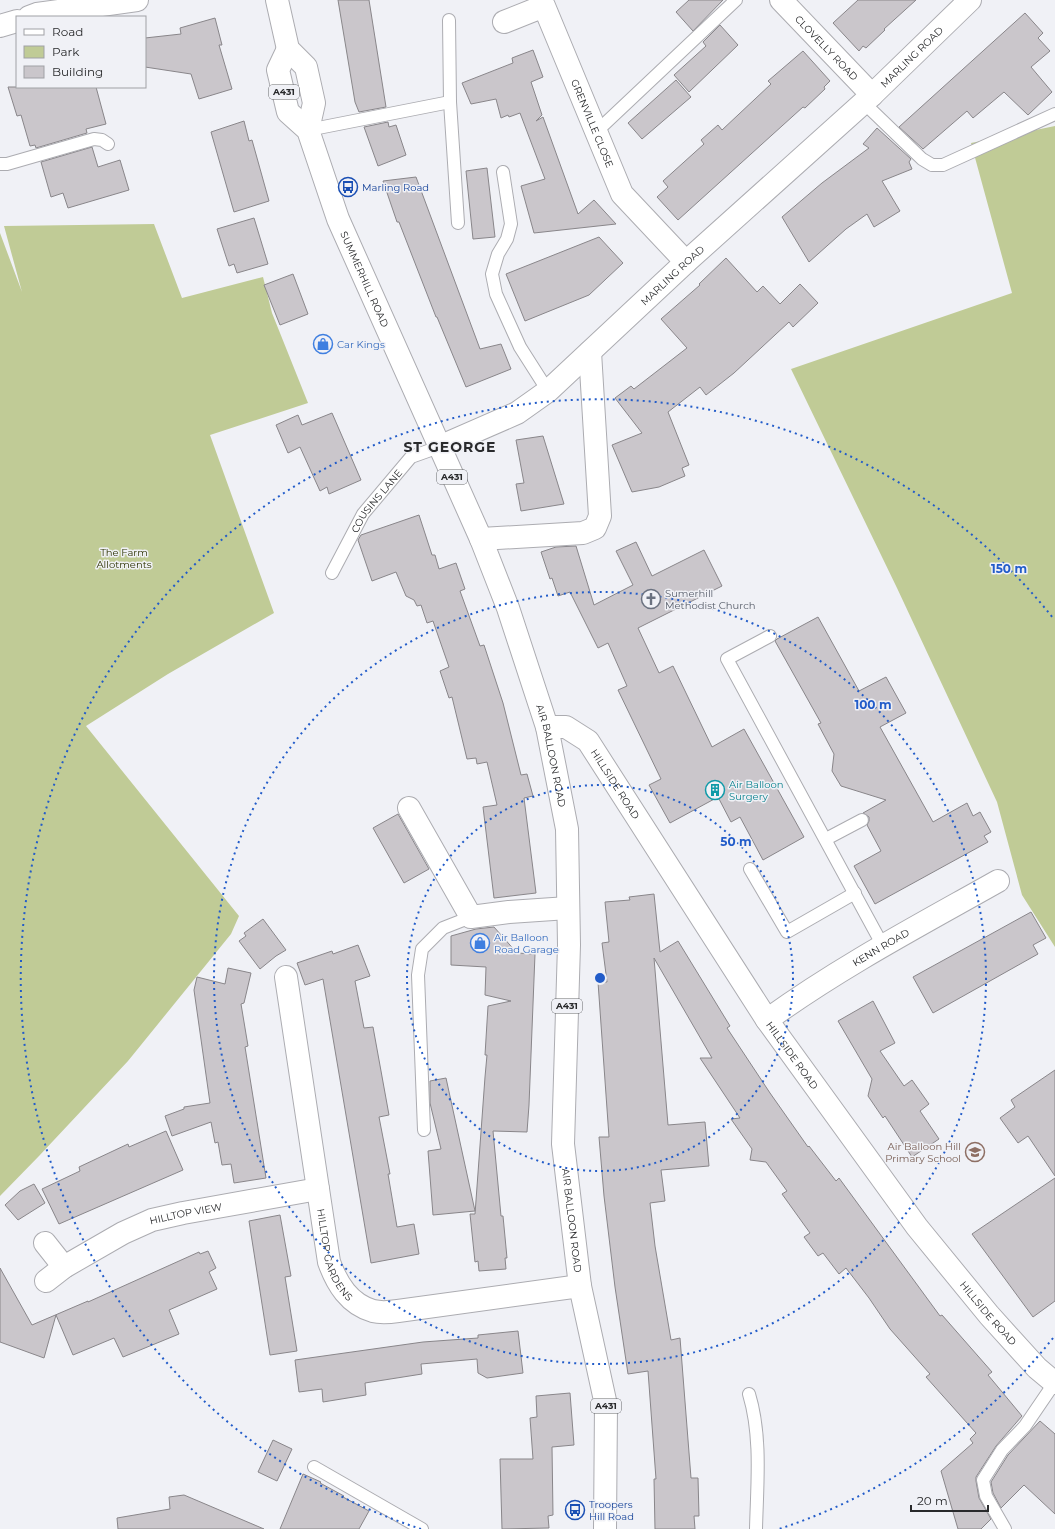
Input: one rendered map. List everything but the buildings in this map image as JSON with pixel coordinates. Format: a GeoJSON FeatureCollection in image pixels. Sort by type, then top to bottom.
{"type":"FeatureCollection","features":[{"type":"Feature","properties":{"kind":"street"},"geometry":{"type":"LineString","coordinates":[[29,13],[138,0]]}},
{"type":"Feature","properties":{"kind":"street","name":"SUMMERHILL ROAD"},"geometry":{"type":"LineString","coordinates":[[277,0],[288,49],[278,70],[288,112],[308,130],[338,219],[481,539],[508,608]]}},
{"type":"Feature","properties":{"kind":"street","name":"CLOVELLY ROAD"},"geometry":{"type":"LineString","coordinates":[[781,0],[868,99]]}},
{"type":"Feature","properties":{"kind":"street","name":"MARLING ROAD"},"geometry":{"type":"LineString","coordinates":[[590,352],[686,262],[868,99],[970,0]]}},
{"type":"Feature","properties":{"kind":"street","name":"GRENVILLE CLOSE"},"geometry":{"type":"LineString","coordinates":[[504,22],[544,6],[622,194],[686,262]]}},
{"type":"Feature","properties":{"kind":"street"},"geometry":{"type":"LineString","coordinates":[[0,26],[16,19]]}},
{"type":"Feature","properties":{"kind":"street"},"geometry":{"type":"LineString","coordinates":[[439,447],[516,413],[548,391],[590,352]]}},
{"type":"Feature","properties":{"kind":"street"},"geometry":{"type":"LineString","coordinates":[[481,539],[583,533],[595,528],[600,516],[590,352]]}},
{"type":"Feature","properties":{"kind":"street","name":"AIR BALLOON ROAD"},"geometry":{"type":"LineString","coordinates":[[508,608],[547,727],[567,829],[569,946],[563,1144],[580,1286],[606,1405],[605,1529]]}},
{"type":"Feature","properties":{"kind":"street","name":"HILLSIDE ROAD"},"geometry":{"type":"LineString","coordinates":[[547,727],[566,726],[588,741],[767,1020],[917,1227],[989,1316],[1037,1368],[1055,1383]]}},
{"type":"Feature","properties":{"kind":"street"},"geometry":{"type":"LineString","coordinates":[[409,808],[471,917],[510,912],[568,908]]}},
{"type":"Feature","properties":{"kind":"street","name":"KENN ROAD"},"geometry":{"type":"LineString","coordinates":[[767,1020],[785,1007],[883,946],[998,881]]}},
{"type":"Feature","properties":{"kind":"street","name":"HILLTOP GARDENS"},"geometry":{"type":"LineString","coordinates":[[286,978],[329,1262],[336,1280],[345,1292],[359,1305],[374,1312],[398,1312],[580,1286]]}},
{"type":"Feature","properties":{"kind":"street","name":"HILLTOP VIEW"},"geometry":{"type":"LineString","coordinates":[[46,1281],[64,1268],[123,1233],[152,1220],[318,1189]]}},
{"type":"Feature","properties":{"kind":"street"},"geometry":{"type":"LineString","coordinates":[[45,1242],[64,1268]]}},
{"type":"Feature","properties":{"kind":"lane"},"geometry":{"type":"LineString","coordinates":[[596,132],[736,0]]}},
{"type":"Feature","properties":{"kind":"lane"},"geometry":{"type":"LineString","coordinates":[[449,20],[450,102],[458,223]]}},
{"type":"Feature","properties":{"kind":"lane"},"geometry":{"type":"LineString","coordinates":[[868,99],[922,159],[932,165],[943,165],[1055,114]]}},
{"type":"Feature","properties":{"kind":"lane"},"geometry":{"type":"LineString","coordinates":[[308,130],[450,102]]}},
{"type":"Feature","properties":{"kind":"lane"},"geometry":{"type":"LineString","coordinates":[[0,164],[7,164],[94,139],[102,140],[108,144]]}},
{"type":"Feature","properties":{"kind":"lane"},"geometry":{"type":"LineString","coordinates":[[503,172],[511,224],[507,239],[498,254],[492,274],[496,294],[520,347],[548,391]]}},
{"type":"Feature","properties":{"kind":"lane","name":"COUSINS LANE"},"geometry":{"type":"LineString","coordinates":[[332,573],[363,514],[411,457],[439,447]]}},
{"type":"Feature","properties":{"kind":"lane"},"geometry":{"type":"LineString","coordinates":[[770,636],[727,659],[883,946]]}},
{"type":"Feature","properties":{"kind":"lane"},"geometry":{"type":"LineString","coordinates":[[826,840],[862,820]]}},
{"type":"Feature","properties":{"kind":"lane"},"geometry":{"type":"LineString","coordinates":[[750,869],[787,932],[855,893]]}},
{"type":"Feature","properties":{"kind":"lane"},"geometry":{"type":"LineString","coordinates":[[424,1130],[418,974],[422,949],[443,928],[471,917]]}},
{"type":"Feature","properties":{"kind":"lane"},"geometry":{"type":"LineString","coordinates":[[1005,1529],[986,1496],[983,1480],[1002,1450],[1025,1426],[1055,1383]]}},
{"type":"Feature","properties":{"kind":"lane"},"geometry":{"type":"LineString","coordinates":[[749,1394],[755,1414],[758,1469],[756,1529]]}},
{"type":"Feature","properties":{"kind":"lane"},"geometry":{"type":"LineString","coordinates":[[314,1467],[422,1529]]}},
{"type":"Feature","properties":{"kind":"green space"},"geometry":{"type":"Polygon","coordinates":[[[1055,126],[1055,947],[1022,895],[997,802],[897,588],[791,369],[1012,293],[971,143],[1055,126]]]}},
{"type":"Feature","properties":{"kind":"green space","name":"The Farm Allotments"},"geometry":{"type":"Polygon","coordinates":[[[154,224],[182,298],[263,277],[272,313],[308,403],[210,435],[274,613],[168,674],[86,726],[239,916],[231,934],[128,1061],[0,1196],[0,233],[22,292],[4,226],[154,224]]]}},
{"type":"Feature","properties":{"kind":"place","name":"Marling Road"},"geometry":{"type":"Point","coordinates":[348,187]}},
{"type":"Feature","properties":{"kind":"place","name":"Car Kings"},"geometry":{"type":"Point","coordinates":[323,344]}},
{"type":"Feature","properties":{"kind":"place","name":"Sumerhill Methodist Church"},"geometry":{"type":"Point","coordinates":[651,599]}},
{"type":"Feature","properties":{"kind":"place","name":"Air Balloon Surgery"},"geometry":{"type":"Point","coordinates":[715,790]}},
{"type":"Feature","properties":{"kind":"place","name":"Air Balloon Road Garage"},"geometry":{"type":"Point","coordinates":[480,943]}},
{"type":"Feature","properties":{"kind":"place","name":"Air Balloon Hill Primary School"},"geometry":{"type":"Point","coordinates":[975,1152]}},
{"type":"Feature","properties":{"kind":"place","name":"Troopers Hill Road"},"geometry":{"type":"Point","coordinates":[575,1510]}},
{"type":"Feature","properties":{"kind":"district","name":"ST GEORGE"},"geometry":{"type":"Point","coordinates":[450,447]}}]}
